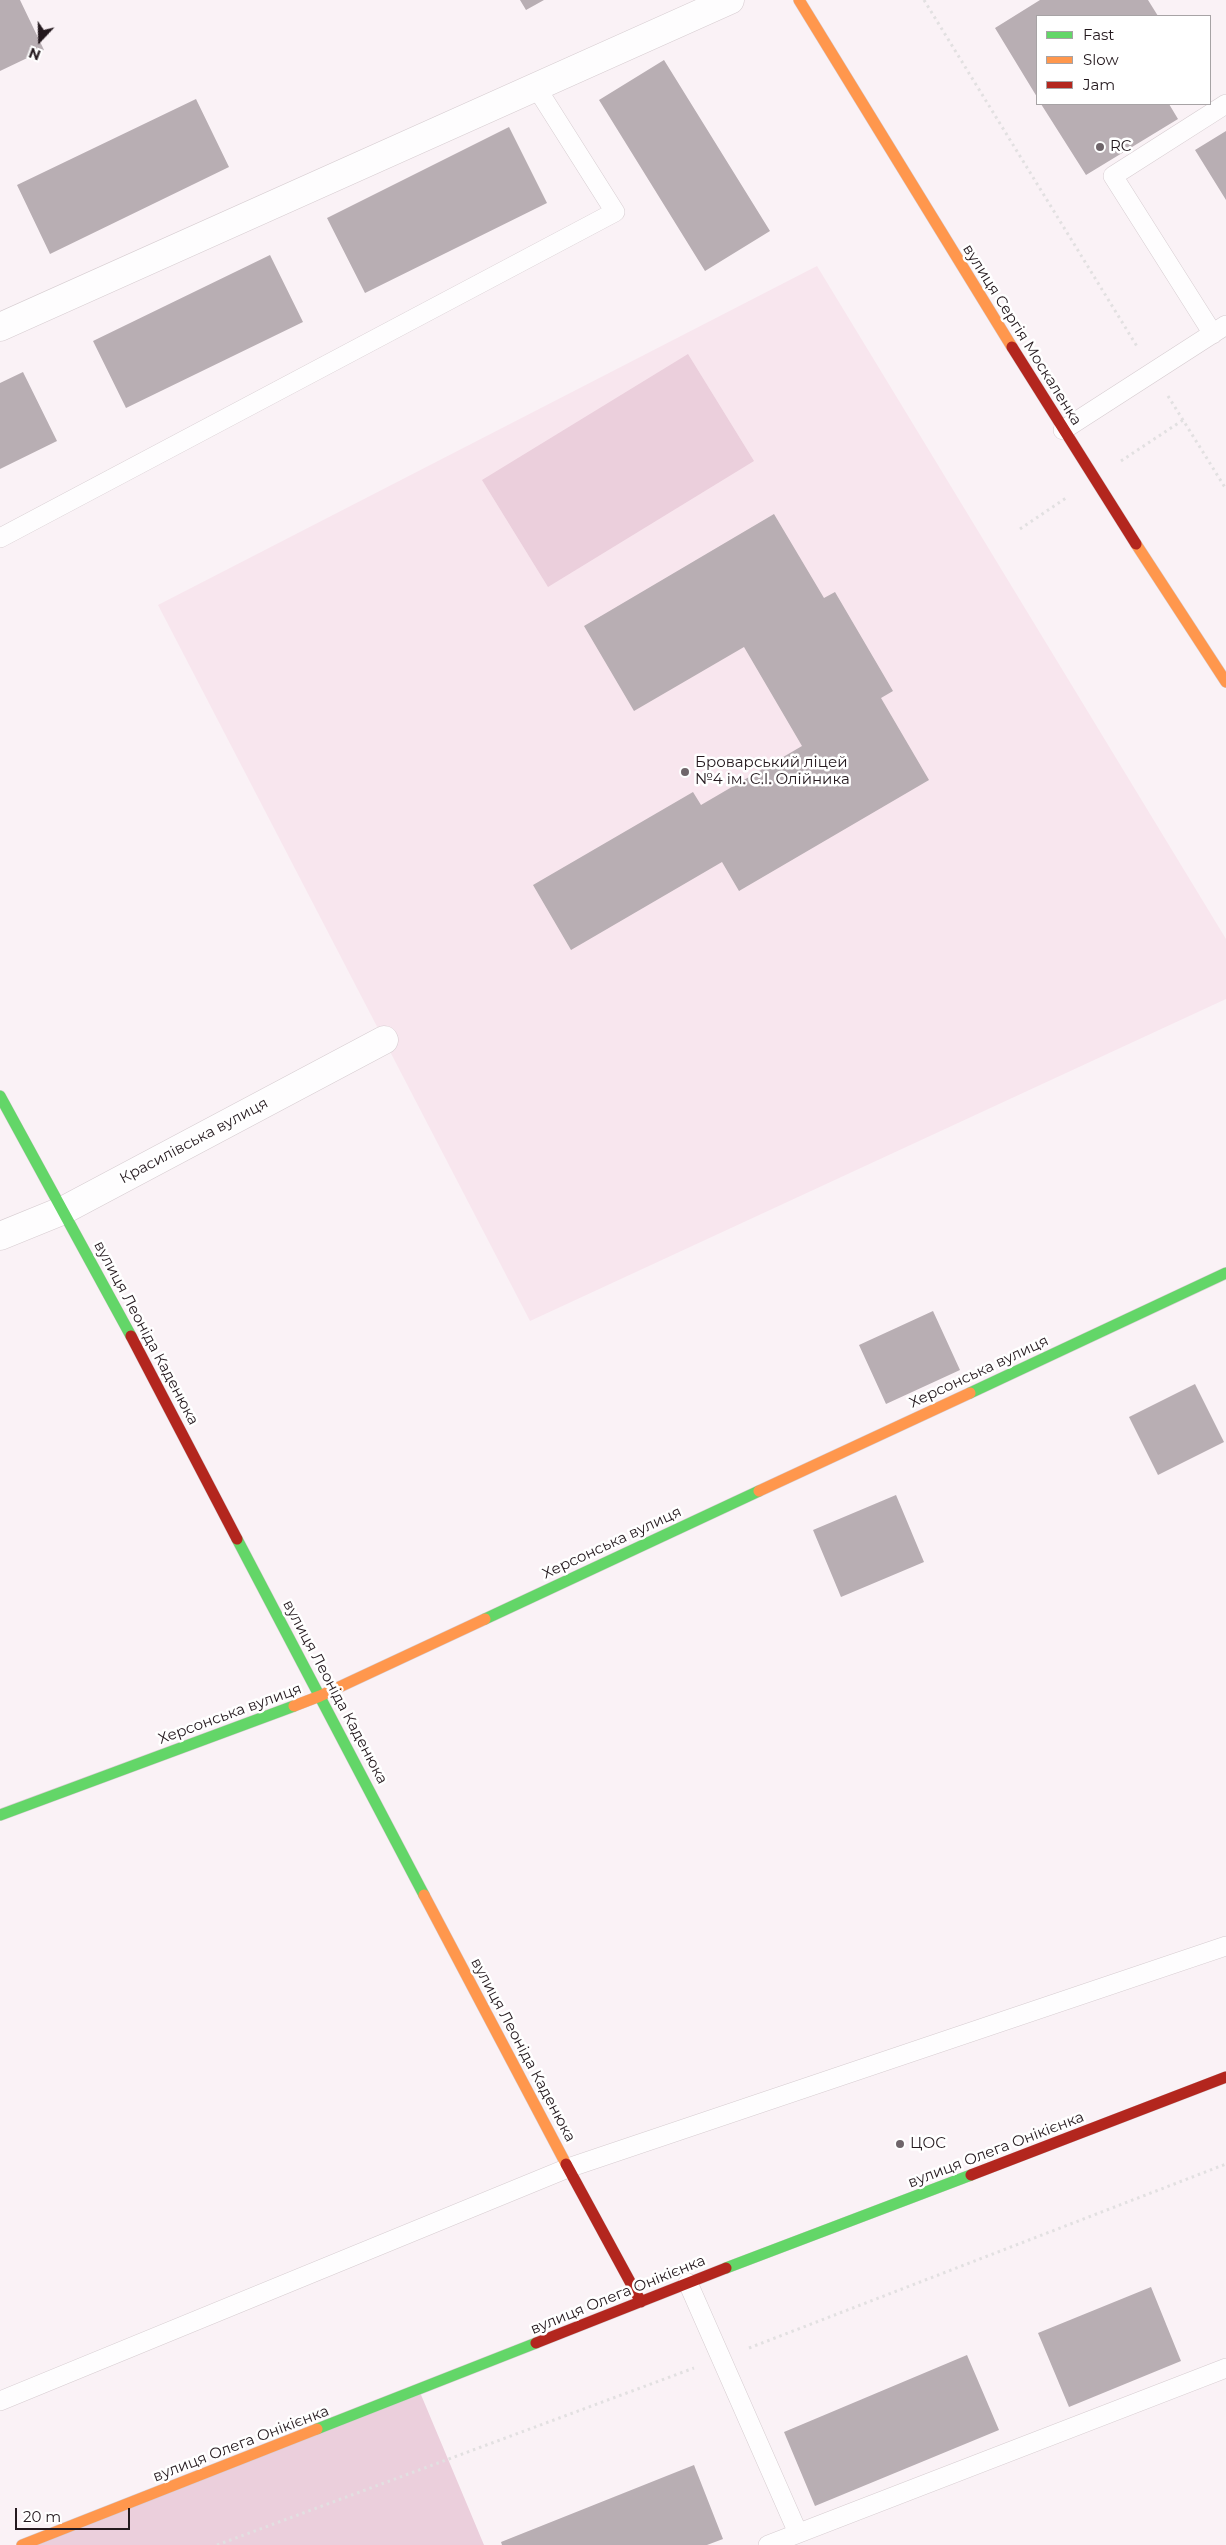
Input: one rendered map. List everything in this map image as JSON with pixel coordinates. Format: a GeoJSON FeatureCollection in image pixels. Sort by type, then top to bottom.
{"type":"FeatureCollection","features":[{"type":"Feature","properties":{"kind":"street"},"geometry":{"type":"LineString","coordinates":[[0,327],[730,0]]}},
{"type":"Feature","properties":{"kind":"street","name":"вулиця Сергія Москаленка"},"geometry":{"type":"LineString","coordinates":[[799,0],[1063,430],[1226,682]]}},
{"type":"Feature","properties":{"kind":"street","name":"Красилівська вулиця"},"geometry":{"type":"LineString","coordinates":[[0,1236],[64,1210],[384,1040]]}},
{"type":"Feature","properties":{"kind":"street","name":"вулиця Леоніда Каденюка"},"geometry":{"type":"LineString","coordinates":[[0,1096],[64,1210],[568,2168],[641,2302]]}},
{"type":"Feature","properties":{"kind":"street","name":"Херсонська вулиця"},"geometry":{"type":"LineString","coordinates":[[0,1815],[320,1696],[1226,1273]]}},
{"type":"Feature","properties":{"kind":"street","name":"вулиця Олега Онікієнка"},"geometry":{"type":"LineString","coordinates":[[22,2545],[688,2283],[1226,2078]]}},
{"type":"Feature","properties":{"kind":"lane"},"geometry":{"type":"LineString","coordinates":[[0,538],[616,212],[536,87]]}},
{"type":"Feature","properties":{"kind":"lane"},"geometry":{"type":"LineString","coordinates":[[1063,430],[1219,330],[1113,176],[1226,104]]}},
{"type":"Feature","properties":{"kind":"lane"},"geometry":{"type":"LineString","coordinates":[[0,2401],[568,2168],[1226,1946]]}},
{"type":"Feature","properties":{"kind":"lane"},"geometry":{"type":"LineString","coordinates":[[688,2283],[798,2533]]}},
{"type":"Feature","properties":{"kind":"lane"},"geometry":{"type":"LineString","coordinates":[[768,2545],[1226,2368]]}},
{"type":"Feature","properties":{"kind":"path"},"geometry":{"type":"LineString","coordinates":[[924,0],[1226,489]]}},
{"type":"Feature","properties":{"kind":"shaded area","name":"Броварський ліцей №4 ім. С.І. Олійника"},"geometry":{"type":"Polygon","coordinates":[[[817,266],[1226,939],[1226,999],[530,1321],[158,605],[817,266]]]}},
{"type":"Feature","properties":{"kind":"shaded area"},"geometry":{"type":"Polygon","coordinates":[[[688,354],[754,461],[548,587],[482,480],[688,354]]]}},
{"type":"Feature","properties":{"kind":"shaded area"},"geometry":{"type":"Polygon","coordinates":[[[419,2390],[484,2545],[22,2545],[419,2390]]]}},
{"type":"Feature","properties":{"kind":"building"},"geometry":{"type":"Polygon","coordinates":[[[0,0],[20,0],[44,50],[0,71],[0,0]]]}},
{"type":"Feature","properties":{"kind":"building"},"geometry":{"type":"Polygon","coordinates":[[[520,0],[544,0],[526,10],[520,0]]]}},
{"type":"Feature","properties":{"kind":"building"},"geometry":{"type":"Polygon","coordinates":[[[1040,0],[1148,0],[1157,15],[1036,15],[1036,95],[995,28],[1040,0]]]}},
{"type":"Feature","properties":{"kind":"building"},"geometry":{"type":"Polygon","coordinates":[[[664,60],[770,231],[705,271],[599,100],[664,60]]]}},
{"type":"Feature","properties":{"kind":"building"},"geometry":{"type":"Polygon","coordinates":[[[196,99],[229,167],[50,254],[17,185],[196,99]]]}},
{"type":"Feature","properties":{"kind":"building","name":"RC"},"geometry":{"type":"Polygon","coordinates":[[[1042,105],[1170,105],[1178,119],[1086,175],[1042,105]]]}},
{"type":"Feature","properties":{"kind":"building"},"geometry":{"type":"Polygon","coordinates":[[[509,127],[547,203],[365,293],[327,218],[509,127]]]}},
{"type":"Feature","properties":{"kind":"building"},"geometry":{"type":"Polygon","coordinates":[[[1226,131],[1226,200],[1195,150],[1226,131]]]}},
{"type":"Feature","properties":{"kind":"building"},"geometry":{"type":"Polygon","coordinates":[[[270,255],[303,322],[126,408],[93,341],[270,255]]]}},
{"type":"Feature","properties":{"kind":"building"},"geometry":{"type":"Polygon","coordinates":[[[23,372],[57,441],[0,469],[0,383],[23,372]]]}},
{"type":"Feature","properties":{"kind":"building"},"geometry":{"type":"Polygon","coordinates":[[[774,514],[824,598],[835,592],[893,691],[881,698],[929,780],[739,891],[722,862],[571,950],[533,885],[693,792],[701,805],[802,746],[744,647],[634,711],[584,626],[774,514]]]}},
{"type":"Feature","properties":{"kind":"building"},"geometry":{"type":"Polygon","coordinates":[[[933,1311],[960,1370],[886,1404],[859,1345],[933,1311]]]}},
{"type":"Feature","properties":{"kind":"building"},"geometry":{"type":"Polygon","coordinates":[[[1195,1384],[1224,1442],[1158,1475],[1129,1417],[1195,1384]]]}},
{"type":"Feature","properties":{"kind":"building"},"geometry":{"type":"Polygon","coordinates":[[[896,1495],[924,1562],[841,1597],[813,1530],[896,1495]]]}},
{"type":"Feature","properties":{"kind":"building"},"geometry":{"type":"Polygon","coordinates":[[[1151,2287],[1181,2361],[1069,2407],[1038,2333],[1151,2287]]]}},
{"type":"Feature","properties":{"kind":"building"},"geometry":{"type":"Polygon","coordinates":[[[967,2355],[999,2430],[815,2506],[784,2432],[967,2355]]]}},
{"type":"Feature","properties":{"kind":"building"},"geometry":{"type":"Polygon","coordinates":[[[694,2465],[723,2539],[707,2545],[502,2545],[501,2542],[694,2465]]]}},
{"type":"Feature","properties":{"kind":"traffic: fast"},"geometry":{"type":"LineString","coordinates":[[0,1096],[131,1336]]}},
{"type":"Feature","properties":{"kind":"traffic: fast"},"geometry":{"type":"LineString","coordinates":[[970,1393],[1226,1273]]}},
{"type":"Feature","properties":{"kind":"traffic: fast"},"geometry":{"type":"LineString","coordinates":[[485,1619],[759,1491]]}},
{"type":"Feature","properties":{"kind":"traffic: fast"},"geometry":{"type":"LineString","coordinates":[[237,1539],[424,1895]]}},
{"type":"Feature","properties":{"kind":"traffic: fast"},"geometry":{"type":"LineString","coordinates":[[0,1815],[294,1706]]}},
{"type":"Feature","properties":{"kind":"traffic: fast"},"geometry":{"type":"LineString","coordinates":[[726,2268],[971,2175]]}},
{"type":"Feature","properties":{"kind":"traffic: fast"},"geometry":{"type":"LineString","coordinates":[[317,2429],[536,2343]]}},
{"type":"Feature","properties":{"kind":"traffic: slow"},"geometry":{"type":"LineString","coordinates":[[799,0],[1012,347]]}},
{"type":"Feature","properties":{"kind":"traffic: slow"},"geometry":{"type":"LineString","coordinates":[[1136,544],[1226,682]]}},
{"type":"Feature","properties":{"kind":"traffic: slow"},"geometry":{"type":"LineString","coordinates":[[759,1491],[970,1393]]}},
{"type":"Feature","properties":{"kind":"traffic: slow"},"geometry":{"type":"LineString","coordinates":[[294,1706],[320,1696],[485,1619]]}},
{"type":"Feature","properties":{"kind":"traffic: slow"},"geometry":{"type":"LineString","coordinates":[[424,1895],[566,2164]]}},
{"type":"Feature","properties":{"kind":"traffic: slow"},"geometry":{"type":"LineString","coordinates":[[22,2545],[317,2429]]}},
{"type":"Feature","properties":{"kind":"traffic: jam"},"geometry":{"type":"LineString","coordinates":[[1012,347],[1136,544]]}},
{"type":"Feature","properties":{"kind":"traffic: jam"},"geometry":{"type":"LineString","coordinates":[[131,1336],[237,1539]]}},
{"type":"Feature","properties":{"kind":"traffic: jam"},"geometry":{"type":"LineString","coordinates":[[971,2175],[1226,2077]]}},
{"type":"Feature","properties":{"kind":"traffic: jam"},"geometry":{"type":"LineString","coordinates":[[566,2164],[641,2302]]}},
{"type":"Feature","properties":{"kind":"traffic: jam"},"geometry":{"type":"LineString","coordinates":[[536,2343],[726,2268]]}},
{"type":"Feature","properties":{"kind":"place","name":"RC"},"geometry":{"type":"Point","coordinates":[1100,147]}},
{"type":"Feature","properties":{"kind":"place","name":"Броварський ліцей №4 ім. С.І. Олійника"},"geometry":{"type":"Point","coordinates":[685,772]}},
{"type":"Feature","properties":{"kind":"place","name":"ЦОС"},"geometry":{"type":"Point","coordinates":[900,2144]}}]}
